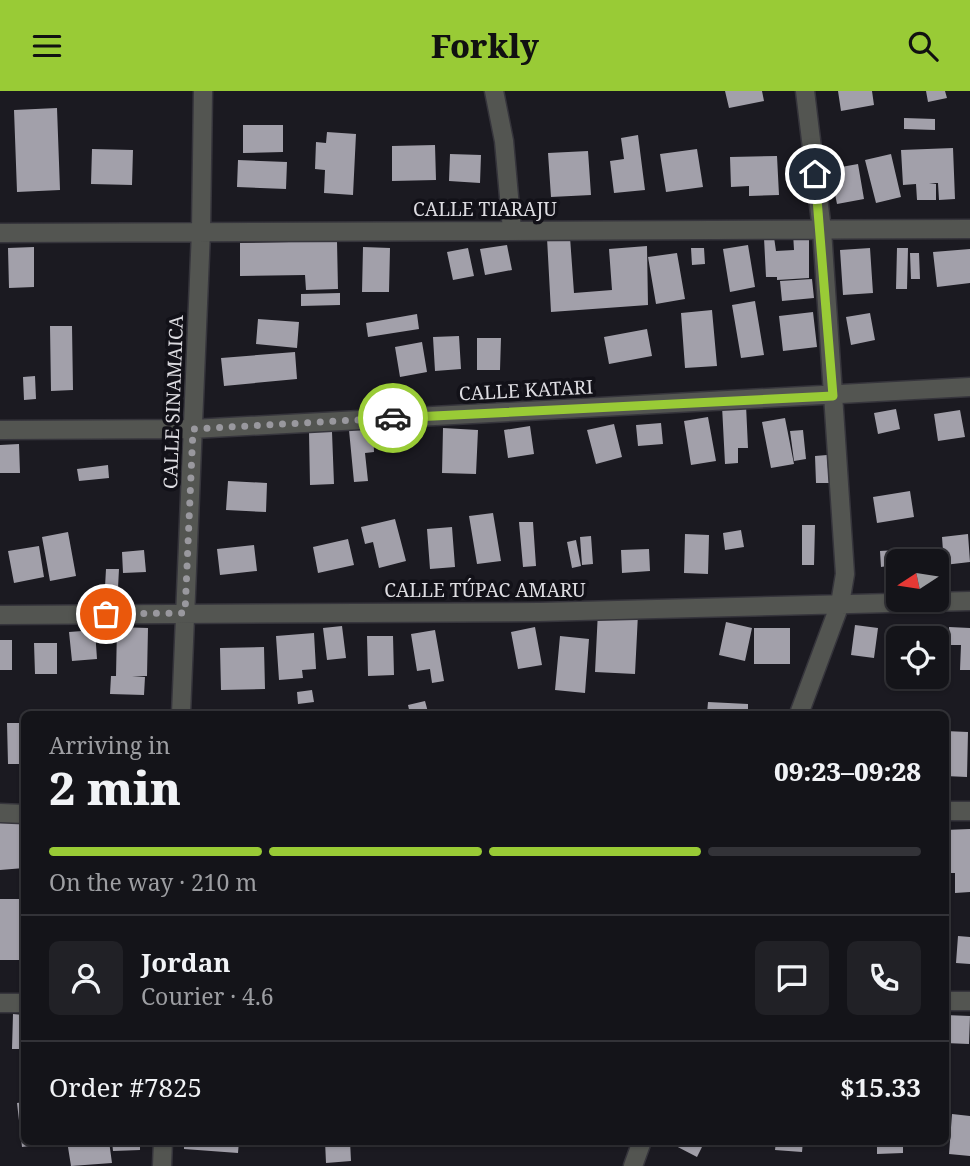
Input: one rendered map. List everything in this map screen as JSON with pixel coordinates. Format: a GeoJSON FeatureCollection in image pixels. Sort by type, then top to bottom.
{"type":"FeatureCollection","features":[{"type":"Feature","properties":{"kind":"street","name":"CALLE SINAMAICA"},"geometry":{"type":"LineString","coordinates":[[181,711],[201,231],[203,91]]}},
{"type":"Feature","properties":{"kind":"street"},"geometry":{"type":"LineString","coordinates":[[494,91],[504,141],[512,230]]}},
{"type":"Feature","properties":{"kind":"street"},"geometry":{"type":"LineString","coordinates":[[800,711],[839,604],[845,574],[822,229],[805,91]]}},
{"type":"Feature","properties":{"kind":"street","name":"CALLE TIARAJU"},"geometry":{"type":"LineString","coordinates":[[0,233],[970,229]]}},
{"type":"Feature","properties":{"kind":"street","name":"CALLE KATARI"},"geometry":{"type":"LineString","coordinates":[[0,429],[193,429],[970,387]]}},
{"type":"Feature","properties":{"kind":"street","name":"CALLE TÚPAC AMARU"},"geometry":{"type":"LineString","coordinates":[[0,615],[539,612],[970,601]]}},
{"type":"Feature","properties":{"kind":"street"},"geometry":{"type":"LineString","coordinates":[[949,811],[970,811]]}},
{"type":"Feature","properties":{"kind":"street"},"geometry":{"type":"LineString","coordinates":[[0,813],[21,814]]}},
{"type":"Feature","properties":{"kind":"street"},"geometry":{"type":"LineString","coordinates":[[949,1001],[970,1001]]}},
{"type":"Feature","properties":{"kind":"street"},"geometry":{"type":"LineString","coordinates":[[0,1003],[21,1003]]}},
{"type":"Feature","properties":{"kind":"street"},"geometry":{"type":"LineString","coordinates":[[162,1166],[163,1145]]}},
{"type":"Feature","properties":{"kind":"street"},"geometry":{"type":"LineString","coordinates":[[633,1166],[641,1145]]}},
{"type":"Feature","properties":{"kind":"building"},"geometry":{"type":"Polygon","coordinates":[[[725,91],[762,91],[764,101],[729,108],[725,91]]]}},
{"type":"Feature","properties":{"kind":"building"},"geometry":{"type":"Polygon","coordinates":[[[838,91],[872,91],[874,105],[841,111],[838,91]]]}},
{"type":"Feature","properties":{"kind":"building"},"geometry":{"type":"Polygon","coordinates":[[[926,91],[945,91],[947,98],[928,102],[926,91]]]}},
{"type":"Feature","properties":{"kind":"building"},"geometry":{"type":"Polygon","coordinates":[[[57,108],[60,190],[17,192],[14,110],[57,108]]]}},
{"type":"Feature","properties":{"kind":"building"},"geometry":{"type":"Polygon","coordinates":[[[904,118],[935,119],[935,130],[904,129],[904,118]]]}},
{"type":"Feature","properties":{"kind":"building"},"geometry":{"type":"Polygon","coordinates":[[[243,125],[283,125],[283,152],[243,153],[243,125]]]}},
{"type":"Feature","properties":{"kind":"building"},"geometry":{"type":"Polygon","coordinates":[[[327,132],[356,134],[353,195],[324,193],[325,170],[315,169],[316,142],[326,143],[327,132]]]}},
{"type":"Feature","properties":{"kind":"building"},"geometry":{"type":"Polygon","coordinates":[[[638,135],[645,190],[614,193],[610,161],[624,159],[621,138],[638,135]]]}},
{"type":"Feature","properties":{"kind":"building"},"geometry":{"type":"Polygon","coordinates":[[[435,145],[436,180],[392,181],[392,146],[435,145]]]}},
{"type":"Feature","properties":{"kind":"building"},"geometry":{"type":"Polygon","coordinates":[[[953,148],[955,199],[939,200],[938,183],[929,183],[936,184],[936,200],[917,200],[916,184],[903,185],[901,150],[953,148]]]}},
{"type":"Feature","properties":{"kind":"building"},"geometry":{"type":"Polygon","coordinates":[[[92,149],[133,150],[132,185],[91,184],[92,149]]]}},
{"type":"Feature","properties":{"kind":"building"},"geometry":{"type":"Polygon","coordinates":[[[697,149],[703,187],[666,192],[660,154],[697,149]]]}},
{"type":"Feature","properties":{"kind":"building"},"geometry":{"type":"Polygon","coordinates":[[[588,151],[591,195],[551,197],[548,153],[588,151]]]}},
{"type":"Feature","properties":{"kind":"building"},"geometry":{"type":"Polygon","coordinates":[[[450,154],[481,155],[480,183],[449,181],[450,154]]]}},
{"type":"Feature","properties":{"kind":"building"},"geometry":{"type":"Polygon","coordinates":[[[891,154],[901,197],[876,203],[865,160],[891,154]]]}},
{"type":"Feature","properties":{"kind":"building"},"geometry":{"type":"Polygon","coordinates":[[[777,156],[779,195],[749,196],[749,186],[731,187],[730,157],[777,156]]]}},
{"type":"Feature","properties":{"kind":"building"},"geometry":{"type":"Polygon","coordinates":[[[238,160],[287,162],[286,189],[237,187],[238,160]]]}},
{"type":"Feature","properties":{"kind":"building"},"geometry":{"type":"Polygon","coordinates":[[[858,164],[864,199],[837,204],[830,169],[858,164]]]}},
{"type":"Feature","properties":{"kind":"building"},"geometry":{"type":"Polygon","coordinates":[[[793,233],[809,233],[809,278],[777,280],[777,277],[766,277],[764,238],[774,237],[776,251],[794,250],[793,233]]]}},
{"type":"Feature","properties":{"kind":"building"},"geometry":{"type":"Polygon","coordinates":[[[570,237],[574,293],[612,290],[609,249],[647,246],[648,305],[551,312],[547,238],[570,237]]]}},
{"type":"Feature","properties":{"kind":"building"},"geometry":{"type":"Polygon","coordinates":[[[337,241],[338,289],[306,290],[305,275],[240,276],[240,243],[337,241]]]}},
{"type":"Feature","properties":{"kind":"building"},"geometry":{"type":"Polygon","coordinates":[[[507,245],[512,270],[485,275],[480,249],[507,245]]]}},
{"type":"Feature","properties":{"kind":"building"},"geometry":{"type":"Polygon","coordinates":[[[748,245],[755,287],[730,292],[723,249],[748,245]]]}},
{"type":"Feature","properties":{"kind":"building"},"geometry":{"type":"Polygon","coordinates":[[[34,247],[34,287],[9,288],[8,248],[34,247]]]}},
{"type":"Feature","properties":{"kind":"building"},"geometry":{"type":"Polygon","coordinates":[[[363,247],[390,248],[389,292],[362,292],[363,247]]]}},
{"type":"Feature","properties":{"kind":"building"},"geometry":{"type":"Polygon","coordinates":[[[468,248],[474,276],[453,280],[447,252],[468,248]]]}},
{"type":"Feature","properties":{"kind":"building"},"geometry":{"type":"Polygon","coordinates":[[[691,248],[704,248],[705,264],[692,265],[691,248]]]}},
{"type":"Feature","properties":{"kind":"building"},"geometry":{"type":"Polygon","coordinates":[[[870,248],[873,293],[843,295],[840,250],[870,248]]]}},
{"type":"Feature","properties":{"kind":"building"},"geometry":{"type":"Polygon","coordinates":[[[897,248],[908,248],[907,289],[896,289],[897,248]]]}},
{"type":"Feature","properties":{"kind":"building"},"geometry":{"type":"Polygon","coordinates":[[[970,249],[970,283],[937,287],[933,252],[970,249]]]}},
{"type":"Feature","properties":{"kind":"building"},"geometry":{"type":"Polygon","coordinates":[[[677,253],[685,299],[656,304],[648,257],[677,253]]]}},
{"type":"Feature","properties":{"kind":"building"},"geometry":{"type":"Polygon","coordinates":[[[910,253],[919,253],[920,279],[911,279],[910,253]]]}},
{"type":"Feature","properties":{"kind":"building"},"geometry":{"type":"Polygon","coordinates":[[[812,279],[814,298],[782,301],[780,281],[812,279]]]}},
{"type":"Feature","properties":{"kind":"building"},"geometry":{"type":"Polygon","coordinates":[[[340,293],[340,305],[301,306],[301,294],[340,293]]]}},
{"type":"Feature","properties":{"kind":"building"},"geometry":{"type":"Polygon","coordinates":[[[755,301],[764,355],[741,358],[732,305],[755,301]]]}},
{"type":"Feature","properties":{"kind":"building"},"geometry":{"type":"Polygon","coordinates":[[[712,310],[717,366],[685,368],[681,313],[712,310]]]}},
{"type":"Feature","properties":{"kind":"building"},"geometry":{"type":"Polygon","coordinates":[[[813,312],[817,347],[783,351],[779,316],[813,312]]]}},
{"type":"Feature","properties":{"kind":"building"},"geometry":{"type":"Polygon","coordinates":[[[870,313],[875,340],[851,345],[846,317],[870,313]]]}},
{"type":"Feature","properties":{"kind":"building"},"geometry":{"type":"Polygon","coordinates":[[[417,314],[419,329],[368,337],[366,323],[417,314]]]}},
{"type":"Feature","properties":{"kind":"building"},"geometry":{"type":"Polygon","coordinates":[[[258,319],[299,322],[297,348],[256,344],[258,319]]]}},
{"type":"Feature","properties":{"kind":"building"},"geometry":{"type":"Polygon","coordinates":[[[50,326],[72,326],[73,390],[51,391],[50,326]]]}},
{"type":"Feature","properties":{"kind":"building"},"geometry":{"type":"Polygon","coordinates":[[[647,329],[652,356],[609,364],[604,337],[647,329]]]}},
{"type":"Feature","properties":{"kind":"building"},"geometry":{"type":"Polygon","coordinates":[[[459,336],[461,369],[435,371],[433,337],[459,336]]]}},
{"type":"Feature","properties":{"kind":"building"},"geometry":{"type":"Polygon","coordinates":[[[477,338],[501,338],[500,370],[477,370],[477,338]]]}},
{"type":"Feature","properties":{"kind":"building"},"geometry":{"type":"Polygon","coordinates":[[[422,342],[427,372],[400,377],[395,347],[422,342]]]}},
{"type":"Feature","properties":{"kind":"building"},"geometry":{"type":"Polygon","coordinates":[[[295,352],[297,379],[224,386],[221,358],[295,352]]]}},
{"type":"Feature","properties":{"kind":"building"},"geometry":{"type":"Polygon","coordinates":[[[35,376],[36,399],[24,400],[23,377],[35,376]]]}},
{"type":"Feature","properties":{"kind":"building"},"geometry":{"type":"Polygon","coordinates":[[[746,405],[748,448],[738,448],[738,463],[725,464],[722,406],[746,405]]]}},
{"type":"Feature","properties":{"kind":"building"},"geometry":{"type":"Polygon","coordinates":[[[896,409],[900,429],[878,434],[874,413],[896,409]]]}},
{"type":"Feature","properties":{"kind":"building"},"geometry":{"type":"Polygon","coordinates":[[[960,410],[965,437],[938,441],[934,414],[960,410]]]}},
{"type":"Feature","properties":{"kind":"building"},"geometry":{"type":"Polygon","coordinates":[[[708,417],[716,461],[691,465],[684,421],[708,417]]]}},
{"type":"Feature","properties":{"kind":"building"},"geometry":{"type":"Polygon","coordinates":[[[785,418],[794,464],[771,468],[762,422],[785,418]]]}},
{"type":"Feature","properties":{"kind":"building"},"geometry":{"type":"Polygon","coordinates":[[[661,423],[663,444],[638,446],[636,425],[661,423]]]}},
{"type":"Feature","properties":{"kind":"building"},"geometry":{"type":"Polygon","coordinates":[[[614,424],[622,457],[596,464],[587,430],[614,424]]]}},
{"type":"Feature","properties":{"kind":"building"},"geometry":{"type":"Polygon","coordinates":[[[530,426],[534,454],[508,458],[504,430],[530,426]]]}},
{"type":"Feature","properties":{"kind":"building"},"geometry":{"type":"Polygon","coordinates":[[[373,428],[374,452],[365,453],[368,481],[354,482],[349,430],[373,428]]]}},
{"type":"Feature","properties":{"kind":"building"},"geometry":{"type":"Polygon","coordinates":[[[443,428],[478,430],[476,474],[442,473],[443,428]]]}},
{"type":"Feature","properties":{"kind":"building"},"geometry":{"type":"Polygon","coordinates":[[[803,430],[806,459],[794,461],[790,431],[803,430]]]}},
{"type":"Feature","properties":{"kind":"building"},"geometry":{"type":"Polygon","coordinates":[[[309,432],[332,432],[334,484],[310,485],[309,432]]]}},
{"type":"Feature","properties":{"kind":"building"},"geometry":{"type":"Polygon","coordinates":[[[19,444],[20,473],[0,473],[0,445],[19,444]]]}},
{"type":"Feature","properties":{"kind":"building"},"geometry":{"type":"Polygon","coordinates":[[[827,455],[829,483],[816,483],[815,456],[827,455]]]}},
{"type":"Feature","properties":{"kind":"building"},"geometry":{"type":"Polygon","coordinates":[[[108,465],[109,478],[79,481],[77,469],[108,465]]]}},
{"type":"Feature","properties":{"kind":"building"},"geometry":{"type":"Polygon","coordinates":[[[228,481],[267,483],[266,512],[226,510],[228,481]]]}},
{"type":"Feature","properties":{"kind":"building"},"geometry":{"type":"Polygon","coordinates":[[[910,491],[914,517],[877,523],[873,497],[910,491]]]}},
{"type":"Feature","properties":{"kind":"building"},"geometry":{"type":"Polygon","coordinates":[[[493,513],[501,561],[477,564],[469,516],[493,513]]]}},
{"type":"Feature","properties":{"kind":"building"},"geometry":{"type":"Polygon","coordinates":[[[395,519],[406,561],[379,568],[373,542],[365,544],[361,527],[395,519]]]}},
{"type":"Feature","properties":{"kind":"building"},"geometry":{"type":"Polygon","coordinates":[[[519,522],[533,522],[536,566],[523,567],[519,522]]]}},
{"type":"Feature","properties":{"kind":"building"},"geometry":{"type":"Polygon","coordinates":[[[802,525],[815,525],[814,565],[802,565],[802,525]]]}},
{"type":"Feature","properties":{"kind":"building"},"geometry":{"type":"Polygon","coordinates":[[[452,527],[455,567],[430,569],[427,529],[452,527]]]}},
{"type":"Feature","properties":{"kind":"building"},"geometry":{"type":"Polygon","coordinates":[[[741,530],[744,547],[725,550],[723,533],[741,530]]]}},
{"type":"Feature","properties":{"kind":"building"},"geometry":{"type":"Polygon","coordinates":[[[68,532],[76,576],[50,581],[42,537],[68,532]]]}},
{"type":"Feature","properties":{"kind":"building"},"geometry":{"type":"Polygon","coordinates":[[[685,534],[709,535],[708,574],[684,573],[685,534]]]}},
{"type":"Feature","properties":{"kind":"building"},"geometry":{"type":"Polygon","coordinates":[[[968,534],[970,562],[949,564],[949,549],[943,549],[942,537],[968,534]]]}},
{"type":"Feature","properties":{"kind":"building"},"geometry":{"type":"Polygon","coordinates":[[[591,536],[593,564],[582,565],[580,537],[591,536]]]}},
{"type":"Feature","properties":{"kind":"building"},"geometry":{"type":"Polygon","coordinates":[[[348,539],[354,565],[318,573],[313,547],[348,539]]]}},
{"type":"Feature","properties":{"kind":"building"},"geometry":{"type":"Polygon","coordinates":[[[576,540],[581,566],[572,568],[567,542],[576,540]]]}},
{"type":"Feature","properties":{"kind":"building"},"geometry":{"type":"Polygon","coordinates":[[[254,545],[257,571],[220,575],[217,549],[254,545]]]}},
{"type":"Feature","properties":{"kind":"building"},"geometry":{"type":"Polygon","coordinates":[[[39,546],[44,577],[14,583],[8,551],[39,546]]]}},
{"type":"Feature","properties":{"kind":"building"},"geometry":{"type":"Polygon","coordinates":[[[649,549],[650,571],[622,573],[621,550],[649,549]]]}},
{"type":"Feature","properties":{"kind":"building"},"geometry":{"type":"Polygon","coordinates":[[[144,550],[146,572],[123,573],[122,552],[144,550]]]}},
{"type":"Feature","properties":{"kind":"building"},"geometry":{"type":"Polygon","coordinates":[[[880,551],[886,551],[886,566],[881,567],[880,551]]]}},
{"type":"Feature","properties":{"kind":"building"},"geometry":{"type":"Polygon","coordinates":[[[106,569],[119,569],[118,588],[105,587],[106,569]]]}},
{"type":"Feature","properties":{"kind":"building"},"geometry":{"type":"Polygon","coordinates":[[[598,611],[638,614],[635,674],[595,672],[598,611]]]}},
{"type":"Feature","properties":{"kind":"building"},"geometry":{"type":"Polygon","coordinates":[[[726,622],[752,628],[745,661],[719,655],[726,622]]]}},
{"type":"Feature","properties":{"kind":"building"},"geometry":{"type":"Polygon","coordinates":[[[855,625],[878,628],[874,658],[851,655],[855,625]]]}},
{"type":"Feature","properties":{"kind":"building"},"geometry":{"type":"Polygon","coordinates":[[[342,626],[346,658],[327,660],[323,628],[342,626]]]}},
{"type":"Feature","properties":{"kind":"building"},"geometry":{"type":"Polygon","coordinates":[[[117,627],[148,628],[147,676],[132,676],[145,677],[144,695],[110,694],[111,676],[116,676],[117,627]]]}},
{"type":"Feature","properties":{"kind":"building"},"geometry":{"type":"Polygon","coordinates":[[[535,627],[542,665],[518,669],[511,632],[535,627]]]}},
{"type":"Feature","properties":{"kind":"building"},"geometry":{"type":"Polygon","coordinates":[[[949,627],[970,628],[970,670],[960,670],[961,645],[949,645],[949,627]]]}},
{"type":"Feature","properties":{"kind":"building"},"geometry":{"type":"Polygon","coordinates":[[[754,628],[790,628],[790,664],[754,664],[754,628]]]}},
{"type":"Feature","properties":{"kind":"building"},"geometry":{"type":"Polygon","coordinates":[[[95,630],[97,659],[72,661],[69,632],[95,630]]]}},
{"type":"Feature","properties":{"kind":"building"},"geometry":{"type":"Polygon","coordinates":[[[435,630],[444,681],[432,683],[430,669],[417,671],[411,634],[435,630]]]}},
{"type":"Feature","properties":{"kind":"building"},"geometry":{"type":"Polygon","coordinates":[[[314,633],[316,669],[302,670],[303,678],[279,680],[276,636],[314,633]]]}},
{"type":"Feature","properties":{"kind":"building"},"geometry":{"type":"Polygon","coordinates":[[[367,636],[393,636],[394,675],[368,676],[367,636]]]}},
{"type":"Feature","properties":{"kind":"building"},"geometry":{"type":"Polygon","coordinates":[[[560,636],[589,639],[585,693],[555,690],[560,636]]]}},
{"type":"Feature","properties":{"kind":"building"},"geometry":{"type":"Polygon","coordinates":[[[0,640],[12,640],[12,670],[0,670],[0,640]]]}},
{"type":"Feature","properties":{"kind":"building"},"geometry":{"type":"Polygon","coordinates":[[[34,643],[57,643],[57,674],[35,674],[34,643]]]}},
{"type":"Feature","properties":{"kind":"building"},"geometry":{"type":"Polygon","coordinates":[[[264,647],[265,689],[221,690],[220,648],[264,647]]]}},
{"type":"Feature","properties":{"kind":"building"},"geometry":{"type":"Polygon","coordinates":[[[312,690],[314,702],[298,704],[297,692],[312,690]]]}},
{"type":"Feature","properties":{"kind":"building"},"geometry":{"type":"Polygon","coordinates":[[[425,701],[428,711],[409,711],[408,705],[425,701]]]}},
{"type":"Feature","properties":{"kind":"building"},"geometry":{"type":"Polygon","coordinates":[[[708,702],[748,704],[748,711],[707,711],[708,702]]]}},
{"type":"Feature","properties":{"kind":"building"},"geometry":{"type":"Polygon","coordinates":[[[7,723],[21,723],[21,764],[8,764],[7,723]]]}},
{"type":"Feature","properties":{"kind":"building"},"geometry":{"type":"Polygon","coordinates":[[[949,731],[968,732],[967,777],[949,776],[949,731]]]}},
{"type":"Feature","properties":{"kind":"building"},"geometry":{"type":"Polygon","coordinates":[[[21,821],[21,868],[0,870],[0,823],[21,821]]]}},
{"type":"Feature","properties":{"kind":"building"},"geometry":{"type":"Polygon","coordinates":[[[970,829],[970,892],[955,893],[955,873],[949,873],[949,830],[970,829]]]}},
{"type":"Feature","properties":{"kind":"building"},"geometry":{"type":"Polygon","coordinates":[[[0,899],[21,899],[21,960],[0,960],[0,899]]]}},
{"type":"Feature","properties":{"kind":"building"},"geometry":{"type":"Polygon","coordinates":[[[958,936],[970,937],[970,964],[956,963],[958,936]]]}},
{"type":"Feature","properties":{"kind":"building"},"geometry":{"type":"Polygon","coordinates":[[[13,1014],[21,1015],[21,1049],[12,1049],[13,1014]]]}},
{"type":"Feature","properties":{"kind":"building"},"geometry":{"type":"Polygon","coordinates":[[[949,1015],[970,1016],[969,1044],[949,1043],[949,1015]]]}},
{"type":"Feature","properties":{"kind":"building"},"geometry":{"type":"Polygon","coordinates":[[[21,1102],[21,1138],[17,1103],[21,1102]]]}},
{"type":"Feature","properties":{"kind":"building"},"geometry":{"type":"Polygon","coordinates":[[[952,1114],[970,1116],[970,1156],[949,1154],[952,1114]]]}},
{"type":"Feature","properties":{"kind":"building"},"geometry":{"type":"Polygon","coordinates":[[[68,1145],[110,1145],[112,1163],[71,1166],[68,1145]]]}},
{"type":"Feature","properties":{"kind":"building"},"geometry":{"type":"Polygon","coordinates":[[[112,1145],[140,1145],[140,1150],[113,1151],[112,1145]]]}},
{"type":"Feature","properties":{"kind":"building"},"geometry":{"type":"Polygon","coordinates":[[[184,1145],[239,1145],[238,1153],[184,1149],[184,1145]]]}},
{"type":"Feature","properties":{"kind":"building"},"geometry":{"type":"Polygon","coordinates":[[[325,1145],[350,1145],[351,1161],[326,1163],[325,1145]]]}},
{"type":"Feature","properties":{"kind":"building"},"geometry":{"type":"Polygon","coordinates":[[[420,1145],[441,1145],[441,1146],[420,1145]]]}},
{"type":"Feature","properties":{"kind":"building"},"geometry":{"type":"Polygon","coordinates":[[[674,1145],[703,1145],[697,1157],[674,1145]]]}},
{"type":"Feature","properties":{"kind":"building"},"geometry":{"type":"Polygon","coordinates":[[[776,1145],[803,1145],[802,1152],[775,1150],[776,1145]]]}},
{"type":"Feature","properties":{"kind":"building"},"geometry":{"type":"Polygon","coordinates":[[[877,1145],[903,1145],[903,1153],[877,1154],[877,1145]]]}},
{"type":"Feature","properties":{"kind":"way so far"},"geometry":{"type":"LineString","coordinates":[[106,614],[185,613],[193,429],[393,418]]}},
{"type":"Feature","properties":{"kind":"route"},"geometry":{"type":"LineString","coordinates":[[393,418],[833,396],[822,229],[815,174]]}}]}
